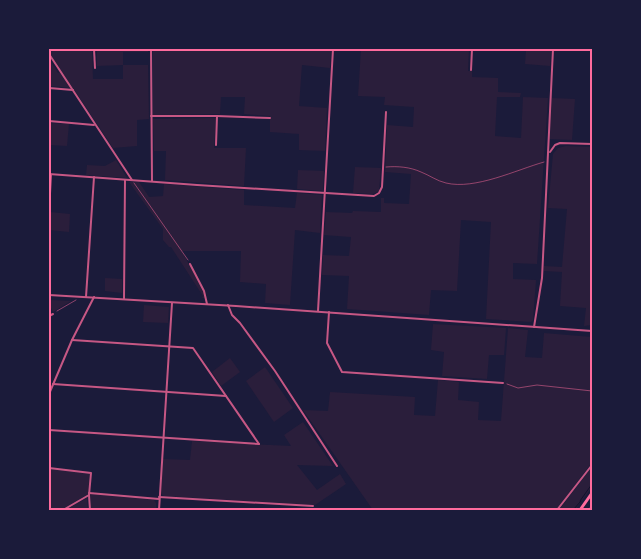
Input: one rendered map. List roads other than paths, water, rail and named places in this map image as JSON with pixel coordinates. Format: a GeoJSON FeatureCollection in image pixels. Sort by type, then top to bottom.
{"type":"FeatureCollection","features":[{"type":"Feature","properties":{"kind":"highway"},"geometry":{"type":"LineString","coordinates":[[580,510],[592,493]]}},
{"type":"Feature","properties":{"kind":"street"},"geometry":{"type":"LineString","coordinates":[[94,49],[95,68]]}},
{"type":"Feature","properties":{"kind":"street"},"geometry":{"type":"LineString","coordinates":[[151,49],[152,181]]}},
{"type":"Feature","properties":{"kind":"street"},"geometry":{"type":"LineString","coordinates":[[318,312],[333,49]]}},
{"type":"Feature","properties":{"kind":"street"},"geometry":{"type":"LineString","coordinates":[[471,70],[472,49]]}},
{"type":"Feature","properties":{"kind":"street"},"geometry":{"type":"LineString","coordinates":[[534,327],[542,278],[553,49]]}},
{"type":"Feature","properties":{"kind":"street"},"geometry":{"type":"LineString","coordinates":[[49,54],[132,180]]}},
{"type":"Feature","properties":{"kind":"street"},"geometry":{"type":"LineString","coordinates":[[49,88],[73,90]]}},
{"type":"Feature","properties":{"kind":"street"},"geometry":{"type":"LineString","coordinates":[[49,212],[50,174],[376,195],[381,189],[386,112]]}},
{"type":"Feature","properties":{"kind":"street"},"geometry":{"type":"LineString","coordinates":[[151,116],[270,118]]}},
{"type":"Feature","properties":{"kind":"street"},"geometry":{"type":"LineString","coordinates":[[216,145],[218,116]]}},
{"type":"Feature","properties":{"kind":"street"},"geometry":{"type":"LineString","coordinates":[[49,122],[95,125]]}},
{"type":"Feature","properties":{"kind":"street"},"geometry":{"type":"LineString","coordinates":[[548,154],[551,148],[560,143],[592,144]]}},
{"type":"Feature","properties":{"kind":"street"},"geometry":{"type":"LineString","coordinates":[[86,297],[94,177]]}},
{"type":"Feature","properties":{"kind":"street"},"geometry":{"type":"LineString","coordinates":[[124,299],[125,180]]}},
{"type":"Feature","properties":{"kind":"street"},"geometry":{"type":"LineString","coordinates":[[190,264],[204,291],[207,304]]}},
{"type":"Feature","properties":{"kind":"street"},"geometry":{"type":"LineString","coordinates":[[49,295],[228,305],[592,331]]}},
{"type":"Feature","properties":{"kind":"street"},"geometry":{"type":"LineString","coordinates":[[49,394],[72,340],[94,298]]}},
{"type":"Feature","properties":{"kind":"street"},"geometry":{"type":"LineString","coordinates":[[159,510],[172,302]]}},
{"type":"Feature","properties":{"kind":"street"},"geometry":{"type":"LineString","coordinates":[[228,305],[232,315],[240,323],[300,409],[337,466]]}},
{"type":"Feature","properties":{"kind":"street"},"geometry":{"type":"LineString","coordinates":[[329,312],[327,343],[342,372],[503,382]]}},
{"type":"Feature","properties":{"kind":"street"},"geometry":{"type":"LineString","coordinates":[[49,316],[53,314]]}},
{"type":"Feature","properties":{"kind":"street"},"geometry":{"type":"LineString","coordinates":[[49,430],[259,444],[193,348],[72,340]]}},
{"type":"Feature","properties":{"kind":"street"},"geometry":{"type":"LineString","coordinates":[[54,384],[226,396]]}},
{"type":"Feature","properties":{"kind":"street"},"geometry":{"type":"LineString","coordinates":[[557,510],[592,465]]}},
{"type":"Feature","properties":{"kind":"street"},"geometry":{"type":"LineString","coordinates":[[49,468],[90,472],[92,475],[89,494],[90,510]]}},
{"type":"Feature","properties":{"kind":"street"},"geometry":{"type":"LineString","coordinates":[[63,510],[89,494],[313,506]]}},
{"type":"Feature","properties":{"kind":"waterway"},"geometry":{"type":"LineString","coordinates":[[580,501],[592,484]]}},
{"type":"Feature","properties":{"kind":"waterway"},"geometry":{"type":"LineString","coordinates":[[573,510],[581,501]]}}]}
